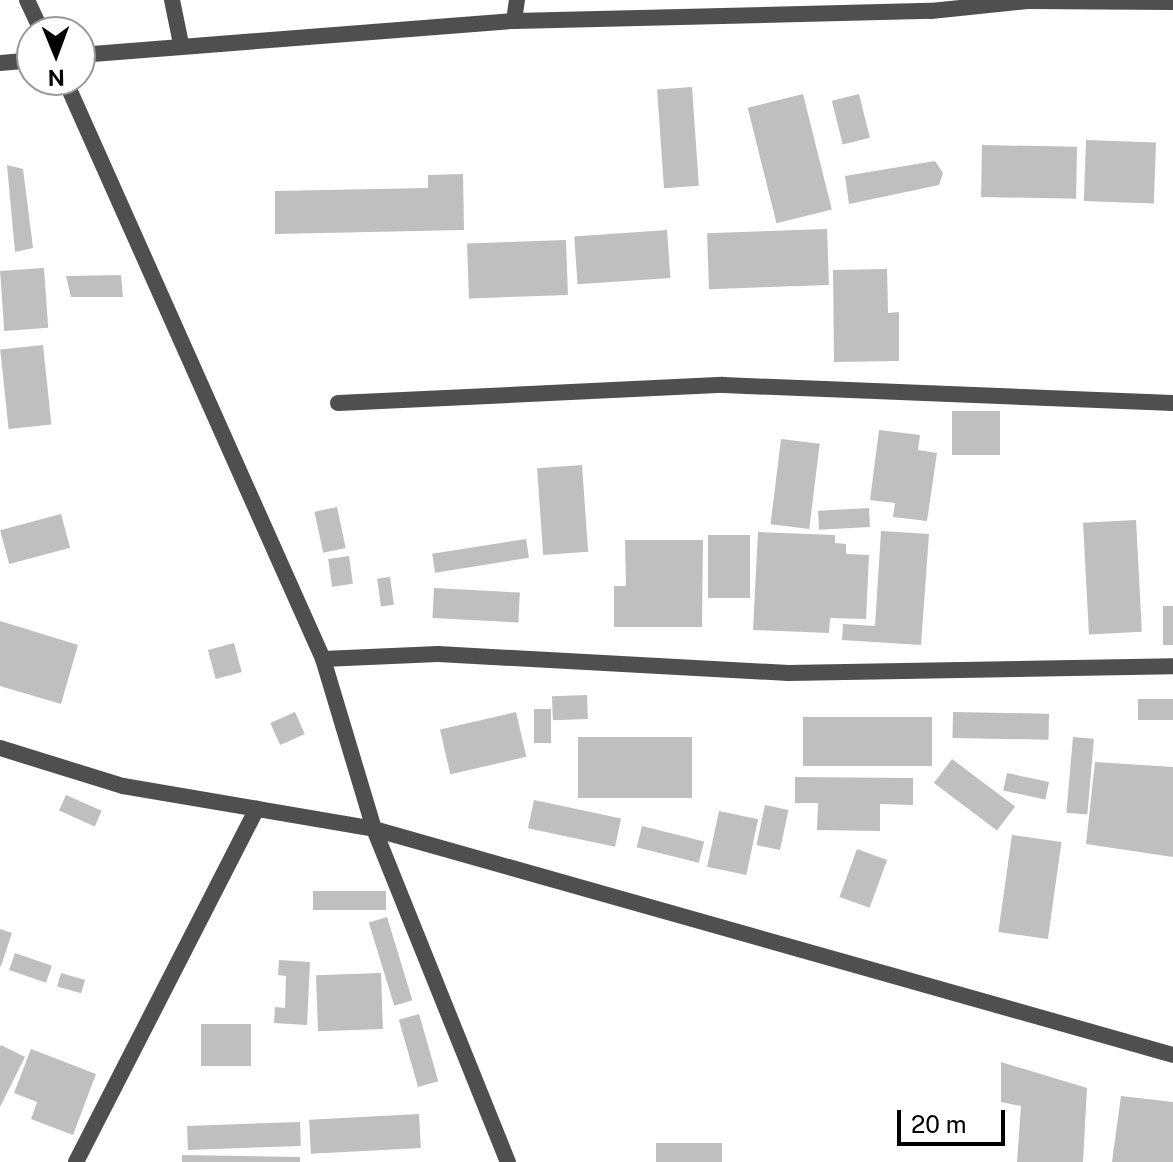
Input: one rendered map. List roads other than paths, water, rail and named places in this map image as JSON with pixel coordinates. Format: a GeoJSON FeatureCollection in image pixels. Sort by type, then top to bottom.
{"type":"FeatureCollection","features":[{"type":"Feature","properties":{"kind":"street"},"geometry":{"type":"LineString","coordinates":[[172,0],[181,44]]}},
{"type":"Feature","properties":{"kind":"street"},"geometry":{"type":"LineString","coordinates":[[514,21],[517,0]]}},
{"type":"Feature","properties":{"kind":"street"},"geometry":{"type":"LineString","coordinates":[[96,53],[181,44],[514,21],[931,11],[1027,1],[1173,2]]}},
{"type":"Feature","properties":{"kind":"street"},"geometry":{"type":"LineString","coordinates":[[72,96],[323,659],[374,829],[508,1162]]}},
{"type":"Feature","properties":{"kind":"street"},"geometry":{"type":"LineString","coordinates":[[338,403],[723,385],[1173,403]]}},
{"type":"Feature","properties":{"kind":"street"},"geometry":{"type":"LineString","coordinates":[[323,659],[438,654],[788,673],[1173,666]]}},
{"type":"Feature","properties":{"kind":"street"},"geometry":{"type":"LineString","coordinates":[[0,748],[123,786],[374,829],[1173,1055]]}},
{"type":"Feature","properties":{"kind":"street"},"geometry":{"type":"LineString","coordinates":[[76,1162],[257,809]]}}]}
